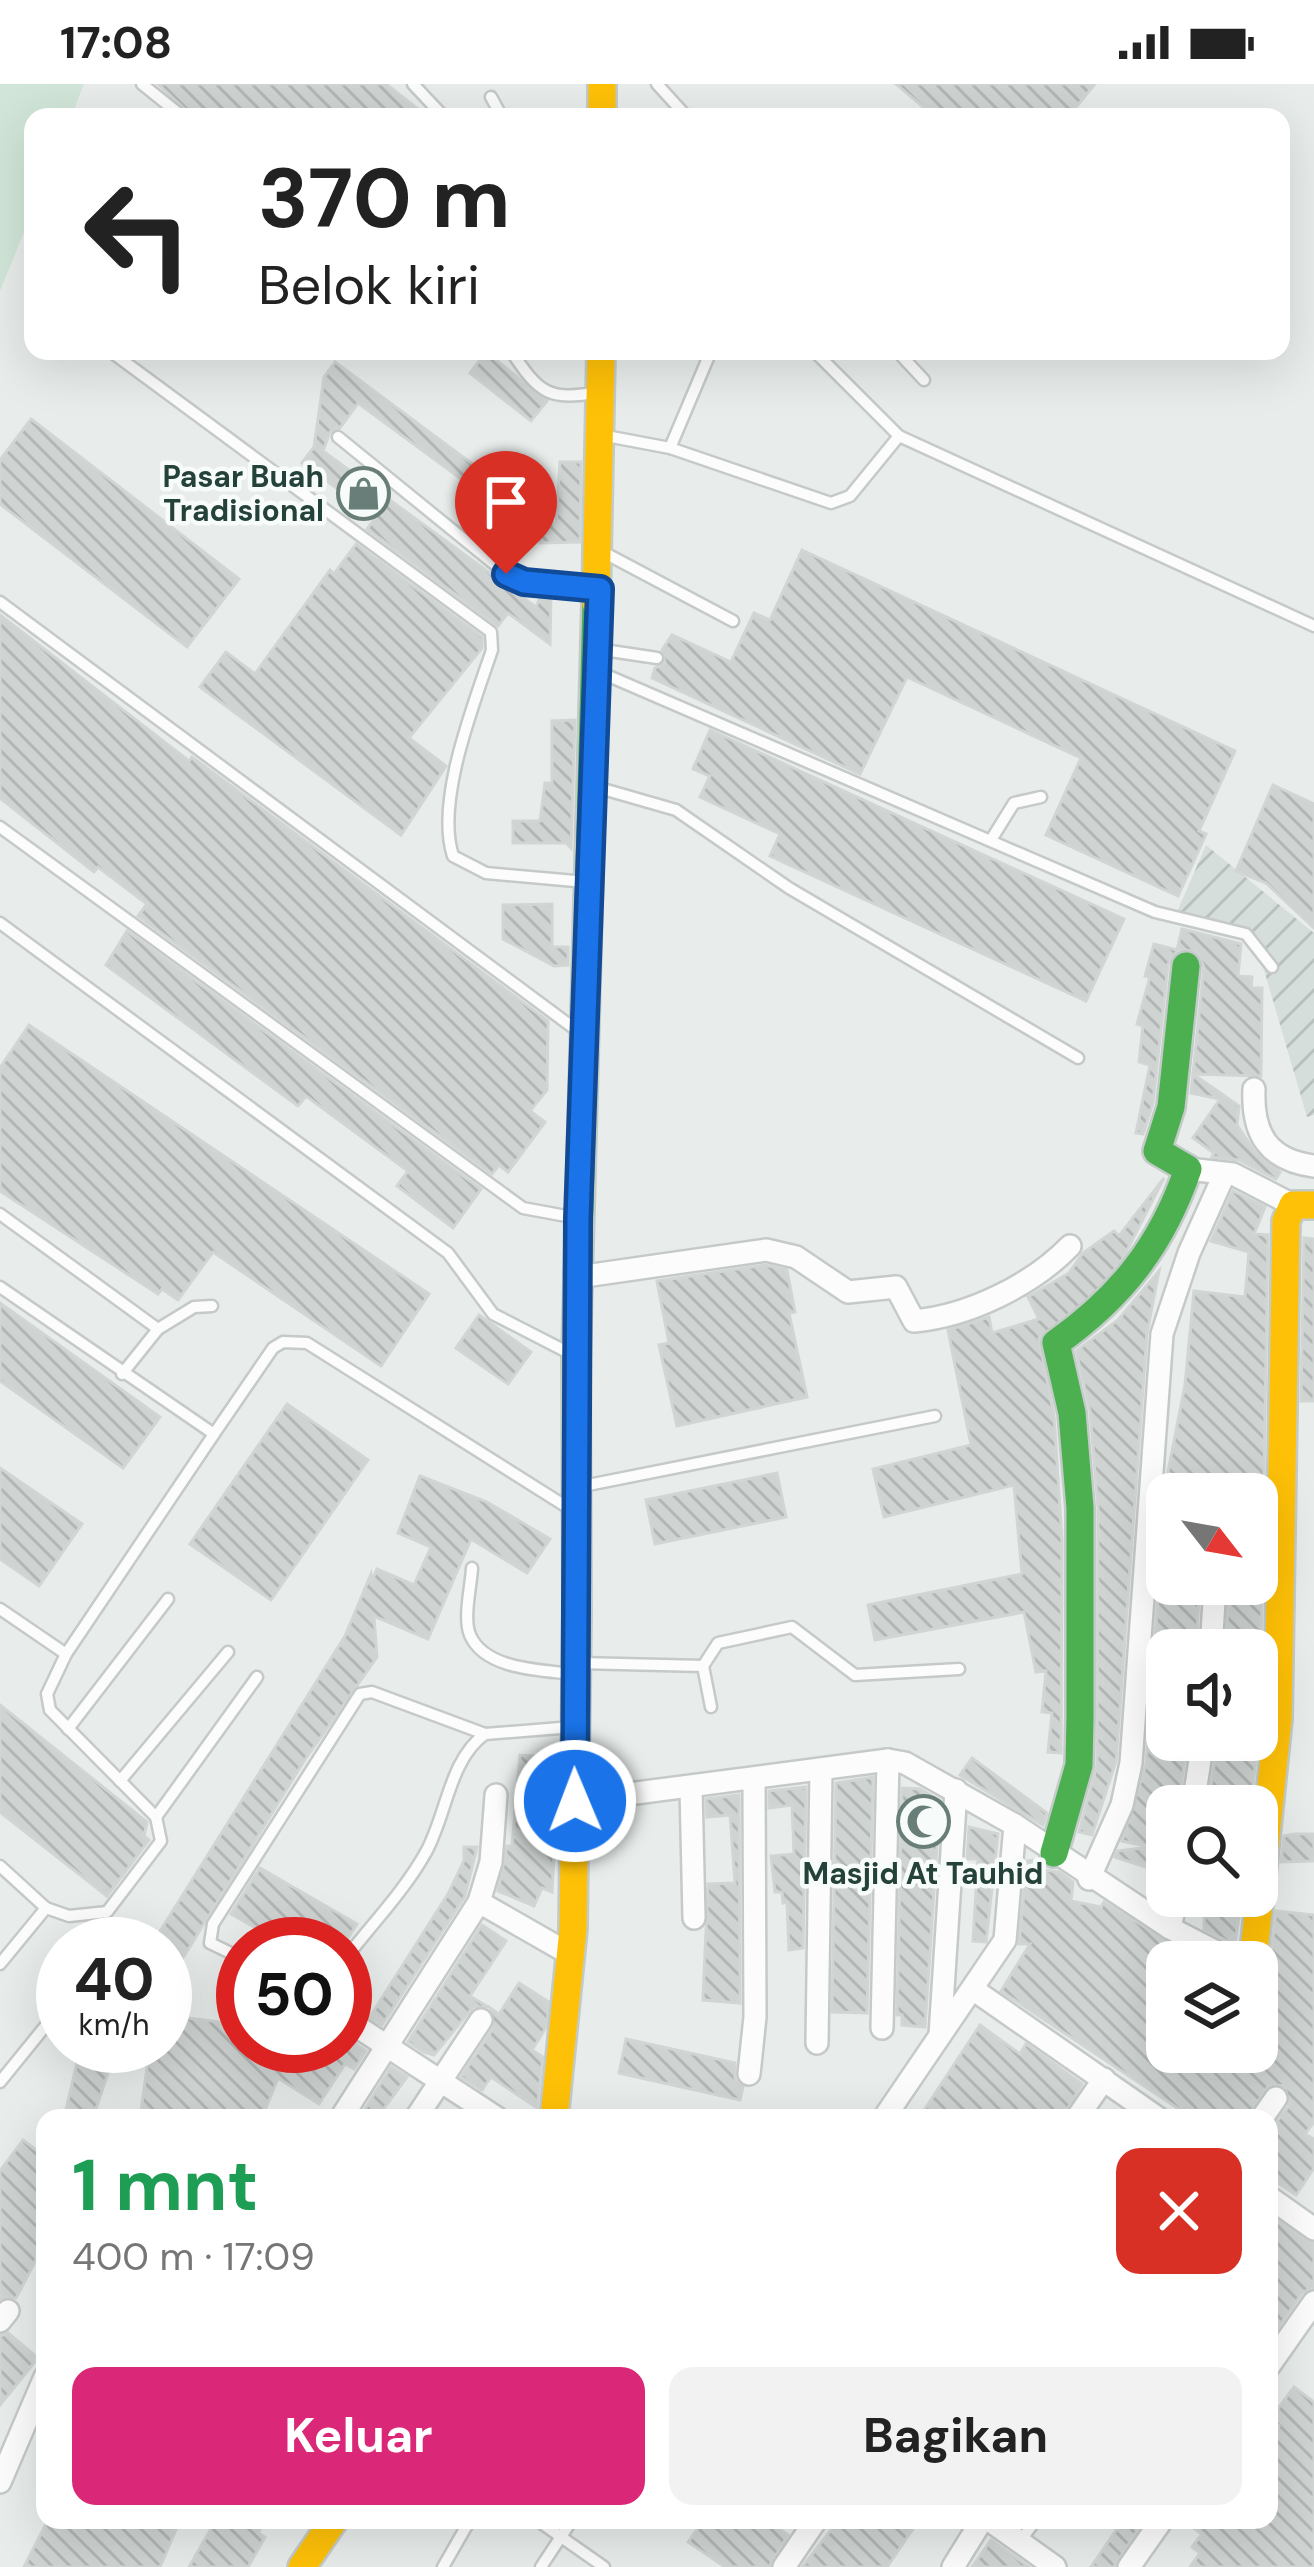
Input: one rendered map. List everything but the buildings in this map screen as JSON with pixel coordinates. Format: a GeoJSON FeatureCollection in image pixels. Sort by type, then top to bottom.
{"type":"FeatureCollection","features":[{"type":"Feature","properties":{"kind":"main road"},"geometry":{"type":"LineString","coordinates":[[555,2109],[575,1801],[578,1218],[600,589],[601,360]]}},
{"type":"Feature","properties":{"kind":"main road"},"geometry":{"type":"LineString","coordinates":[[1054,1853],[1079,1765],[1080,1717],[1080,1508],[1072,1413],[1056,1342],[1093,1320],[1119,1291],[1185,1180],[1157,1150],[1171,1107],[1186,966]]}},
{"type":"Feature","properties":{"kind":"main road"},"geometry":{"type":"LineString","coordinates":[[1247,1941],[1278,1719],[1286,1221],[1303,1205]]}},
{"type":"Feature","properties":{"kind":"main road"},"geometry":{"type":"LineString","coordinates":[[302,2567],[328,2529]]}},
{"type":"Feature","properties":{"kind":"street"},"geometry":{"type":"LineString","coordinates":[[1254,1089],[1255,1123],[1267,1146],[1288,1162],[1314,1166]]}},
{"type":"Feature","properties":{"kind":"street"},"geometry":{"type":"LineString","coordinates":[[1185,1180],[1233,1174],[1303,1205]]}},
{"type":"Feature","properties":{"kind":"street"},"geometry":{"type":"LineString","coordinates":[[1089,1879],[1122,1805],[1131,1763],[1162,1334],[1189,1253],[1224,1175]]}},
{"type":"Feature","properties":{"kind":"street"},"geometry":{"type":"LineString","coordinates":[[578,1276],[710,1254],[782,1252],[848,1292],[896,1287],[914,1321],[987,1300],[1037,1274],[1070,1246]]}},
{"type":"Feature","properties":{"kind":"street"},"geometry":{"type":"LineString","coordinates":[[575,1801],[888,1760],[919,1768],[1016,1825],[1089,1879],[1170,1928],[1202,1941]]}},
{"type":"Feature","properties":{"kind":"street"},"geometry":{"type":"LineString","coordinates":[[882,2028],[888,1760]]}},
{"type":"Feature","properties":{"kind":"street"},"geometry":{"type":"LineString","coordinates":[[817,2043],[821,1770]]}},
{"type":"Feature","properties":{"kind":"street"},"geometry":{"type":"LineString","coordinates":[[749,2074],[755,2017],[754,1781]]}},
{"type":"Feature","properties":{"kind":"street"},"geometry":{"type":"LineString","coordinates":[[691,1788],[694,1918]]}},
{"type":"Feature","properties":{"kind":"street"},"geometry":{"type":"LineString","coordinates":[[939,2036],[956,1790]]}},
{"type":"Feature","properties":{"kind":"street"},"geometry":{"type":"LineString","coordinates":[[347,2109],[479,1902],[491,1862],[496,1795]]}},
{"type":"Feature","properties":{"kind":"street"},"geometry":{"type":"LineString","coordinates":[[890,2109],[1005,1940],[1016,1825]]}},
{"type":"Feature","properties":{"kind":"street"},"geometry":{"type":"LineString","coordinates":[[479,1902],[568,1953]]}},
{"type":"Feature","properties":{"kind":"street"},"geometry":{"type":"LineString","coordinates":[[1170,1928],[1172,1917]]}},
{"type":"Feature","properties":{"kind":"street"},"geometry":{"type":"LineString","coordinates":[[974,1990],[1146,2109]]}},
{"type":"Feature","properties":{"kind":"street"},"geometry":{"type":"LineString","coordinates":[[422,2109],[482,2020]]}},
{"type":"Feature","properties":{"kind":"street"},"geometry":{"type":"LineString","coordinates":[[372,2035],[483,2109]]}},
{"type":"Feature","properties":{"kind":"street"},"geometry":{"type":"LineString","coordinates":[[1083,2109],[1104,2079]]}},
{"type":"Feature","properties":{"kind":"street"},"geometry":{"type":"LineString","coordinates":[[1268,2109],[1276,2098]]}},
{"type":"Feature","properties":{"kind":"street"},"geometry":{"type":"LineString","coordinates":[[1278,2203],[1314,2229]]}},
{"type":"Feature","properties":{"kind":"street"},"geometry":{"type":"LineString","coordinates":[[1278,2353],[1314,2302]]}},
{"type":"Feature","properties":{"kind":"street"},"geometry":{"type":"LineString","coordinates":[[0,2482],[36,2398]]}},
{"type":"Feature","properties":{"kind":"street"},"geometry":{"type":"LineString","coordinates":[[784,2567],[810,2529]]}},
{"type":"Feature","properties":{"kind":"street"},"geometry":{"type":"LineString","coordinates":[[952,2567],[979,2529]]}},
{"type":"Feature","properties":{"kind":"street"},"geometry":{"type":"LineString","coordinates":[[1001,2529],[1055,2567]]}},
{"type":"Feature","properties":{"kind":"street"},"geometry":{"type":"LineString","coordinates":[[1129,2567],[1156,2529]]}},
{"type":"Feature","properties":{"kind":"lane"},"geometry":{"type":"LineString","coordinates":[[142,84],[173,108]]}},
{"type":"Feature","properties":{"kind":"lane"},"geometry":{"type":"LineString","coordinates":[[413,84],[436,108]]}},
{"type":"Feature","properties":{"kind":"lane"},"geometry":{"type":"LineString","coordinates":[[657,84],[679,108]]}},
{"type":"Feature","properties":{"kind":"lane"},"geometry":{"type":"LineString","coordinates":[[491,97],[497,108]]}},
{"type":"Feature","properties":{"kind":"lane"},"geometry":{"type":"LineString","coordinates":[[122,360],[491,632],[491,650],[457,765],[449,829],[453,856],[486,873],[590,883]]}},
{"type":"Feature","properties":{"kind":"lane"},"geometry":{"type":"LineString","coordinates":[[519,360],[547,394],[565,398],[600,392]]}},
{"type":"Feature","properties":{"kind":"lane"},"geometry":{"type":"LineString","coordinates":[[670,448],[707,360]]}},
{"type":"Feature","properties":{"kind":"lane"},"geometry":{"type":"LineString","coordinates":[[823,360],[899,436],[1314,626]]}},
{"type":"Feature","properties":{"kind":"lane"},"geometry":{"type":"LineString","coordinates":[[905,360],[924,380]]}},
{"type":"Feature","properties":{"kind":"lane"},"geometry":{"type":"LineString","coordinates":[[599,434],[670,448],[831,503],[850,496],[899,436]]}},
{"type":"Feature","properties":{"kind":"lane"},"geometry":{"type":"LineString","coordinates":[[338,437],[514,580],[600,589]]}},
{"type":"Feature","properties":{"kind":"lane"},"geometry":{"type":"LineString","coordinates":[[601,551],[734,621]]}},
{"type":"Feature","properties":{"kind":"lane"},"geometry":{"type":"LineString","coordinates":[[0,602],[582,1034]]}},
{"type":"Feature","properties":{"kind":"lane"},"geometry":{"type":"LineString","coordinates":[[597,660],[657,658]]}},
{"type":"Feature","properties":{"kind":"lane"},"geometry":{"type":"LineString","coordinates":[[597,660],[1155,912],[1246,934],[1272,967]]}},
{"type":"Feature","properties":{"kind":"lane"},"geometry":{"type":"LineString","coordinates":[[592,786],[676,810],[789,888],[1078,1058]]}},
{"type":"Feature","properties":{"kind":"lane"},"geometry":{"type":"LineString","coordinates":[[991,840],[1014,803],[1041,797]]}},
{"type":"Feature","properties":{"kind":"lane"},"geometry":{"type":"LineString","coordinates":[[0,827],[524,1208],[578,1218]]}},
{"type":"Feature","properties":{"kind":"lane"},"geometry":{"type":"LineString","coordinates":[[0,923],[448,1253],[493,1314],[576,1356]]}},
{"type":"Feature","properties":{"kind":"lane"},"geometry":{"type":"LineString","coordinates":[[0,1214],[158,1328]]}},
{"type":"Feature","properties":{"kind":"lane"},"geometry":{"type":"LineString","coordinates":[[0,1287],[214,1434]]}},
{"type":"Feature","properties":{"kind":"lane"},"geometry":{"type":"LineString","coordinates":[[122,1374],[158,1328],[194,1307],[212,1306]]}},
{"type":"Feature","properties":{"kind":"lane"},"geometry":{"type":"LineString","coordinates":[[0,1866],[46,1907],[69,1916],[107,1912],[156,1852],[161,1831],[156,1816],[50,1710],[46,1694],[66,1654],[214,1434],[273,1348],[283,1342],[307,1343],[574,1499],[934,1417]]}},
{"type":"Feature","properties":{"kind":"lane"},"geometry":{"type":"LineString","coordinates":[[472,1568],[468,1629],[476,1643],[519,1668],[703,1666]]}},
{"type":"Feature","properties":{"kind":"lane"},"geometry":{"type":"LineString","coordinates":[[68,1729],[168,1598]]}},
{"type":"Feature","properties":{"kind":"lane"},"geometry":{"type":"LineString","coordinates":[[0,1609],[66,1654]]}},
{"type":"Feature","properties":{"kind":"lane"},"geometry":{"type":"LineString","coordinates":[[711,1707],[703,1666],[718,1643],[792,1627],[855,1675],[959,1669]]}},
{"type":"Feature","properties":{"kind":"lane"},"geometry":{"type":"LineString","coordinates":[[120,1781],[228,1652]]}},
{"type":"Feature","properties":{"kind":"lane"},"geometry":{"type":"LineString","coordinates":[[156,1816],[257,1677]]}},
{"type":"Feature","properties":{"kind":"lane"},"geometry":{"type":"LineString","coordinates":[[217,1917],[360,1694],[372,1692],[485,1734],[573,1727]]}},
{"type":"Feature","properties":{"kind":"lane"},"geometry":{"type":"LineString","coordinates":[[372,1924],[421,1861],[463,1758],[485,1734]]}},
{"type":"Feature","properties":{"kind":"lane"},"geometry":{"type":"LineString","coordinates":[[0,1964],[46,1907]]}},
{"type":"Feature","properties":{"kind":"lane"},"geometry":{"type":"LineString","coordinates":[[216,1919],[210,1943],[216,1946]]}},
{"type":"Feature","properties":{"kind":"lane"},"geometry":{"type":"LineString","coordinates":[[0,2082],[36,2038]]}},
{"type":"Feature","properties":{"kind":"lane"},"geometry":{"type":"LineString","coordinates":[[443,2567],[465,2529]]}},
{"type":"Feature","properties":{"kind":"lane"},"geometry":{"type":"LineString","coordinates":[[550,2529],[604,2567]]}},
{"type":"Feature","properties":{"kind":"lane"},"geometry":{"type":"LineString","coordinates":[[541,2567],[566,2529]]}},
{"type":"Feature","properties":{"kind":"lane"},"geometry":{"type":"LineString","coordinates":[[1021,2541],[1030,2529]]}},
{"type":"Feature","properties":{"kind":"shaded area"},"geometry":{"type":"Polygon","coordinates":[[[1206,845],[1314,933],[1314,1115],[1307,1117],[1252,929],[1177,912],[1206,845]]]}},
{"type":"Feature","properties":{"kind":"green space"},"geometry":{"type":"Polygon","coordinates":[[[0,84],[84,84],[75,108],[24,108],[24,232],[0,291],[0,84]]]}},
{"type":"Feature","properties":{"kind":"traffic: fast"},"geometry":{"type":"LineString","coordinates":[[577,1615],[576,1357],[596,603]]}},
{"type":"Feature","properties":{"kind":"traffic: fast"},"geometry":{"type":"LineString","coordinates":[[1054,1853],[1079,1765],[1080,1717],[1080,1508],[1072,1413],[1056,1343],[1100,1307],[1137,1267],[1166,1222],[1188,1169],[1157,1151],[1171,1107],[1186,966]]}},
{"type":"Feature","properties":{"kind":"traffic: slow"},"geometry":{"type":"LineString","coordinates":[[602,84],[602,108]]}},
{"type":"Feature","properties":{"kind":"traffic: slow"},"geometry":{"type":"LineString","coordinates":[[596,603],[601,360]]}},
{"type":"Feature","properties":{"kind":"traffic: slow"},"geometry":{"type":"LineString","coordinates":[[1255,1941],[1278,1719],[1286,1221],[1293,1205],[1314,1205]]}},
{"type":"Feature","properties":{"kind":"traffic: slow"},"geometry":{"type":"LineString","coordinates":[[555,2109],[573,1929],[577,1615]]}},
{"type":"Feature","properties":{"kind":"traffic: slow"},"geometry":{"type":"LineString","coordinates":[[302,2567],[328,2529]]}},
{"type":"Feature","properties":{"kind":"place","name":"Pasar Buah Tradisional"},"geometry":{"type":"Point","coordinates":[363,494]}},
{"type":"Feature","properties":{"kind":"place","name":"Masjid At Tauhid"},"geometry":{"type":"Point","coordinates":[923,1822]}},
{"type":"Feature","properties":{"kind":"route"},"geometry":{"type":"LineString","coordinates":[[506,574],[524,582],[600,589],[578,1218],[575,1801]]}}]}
